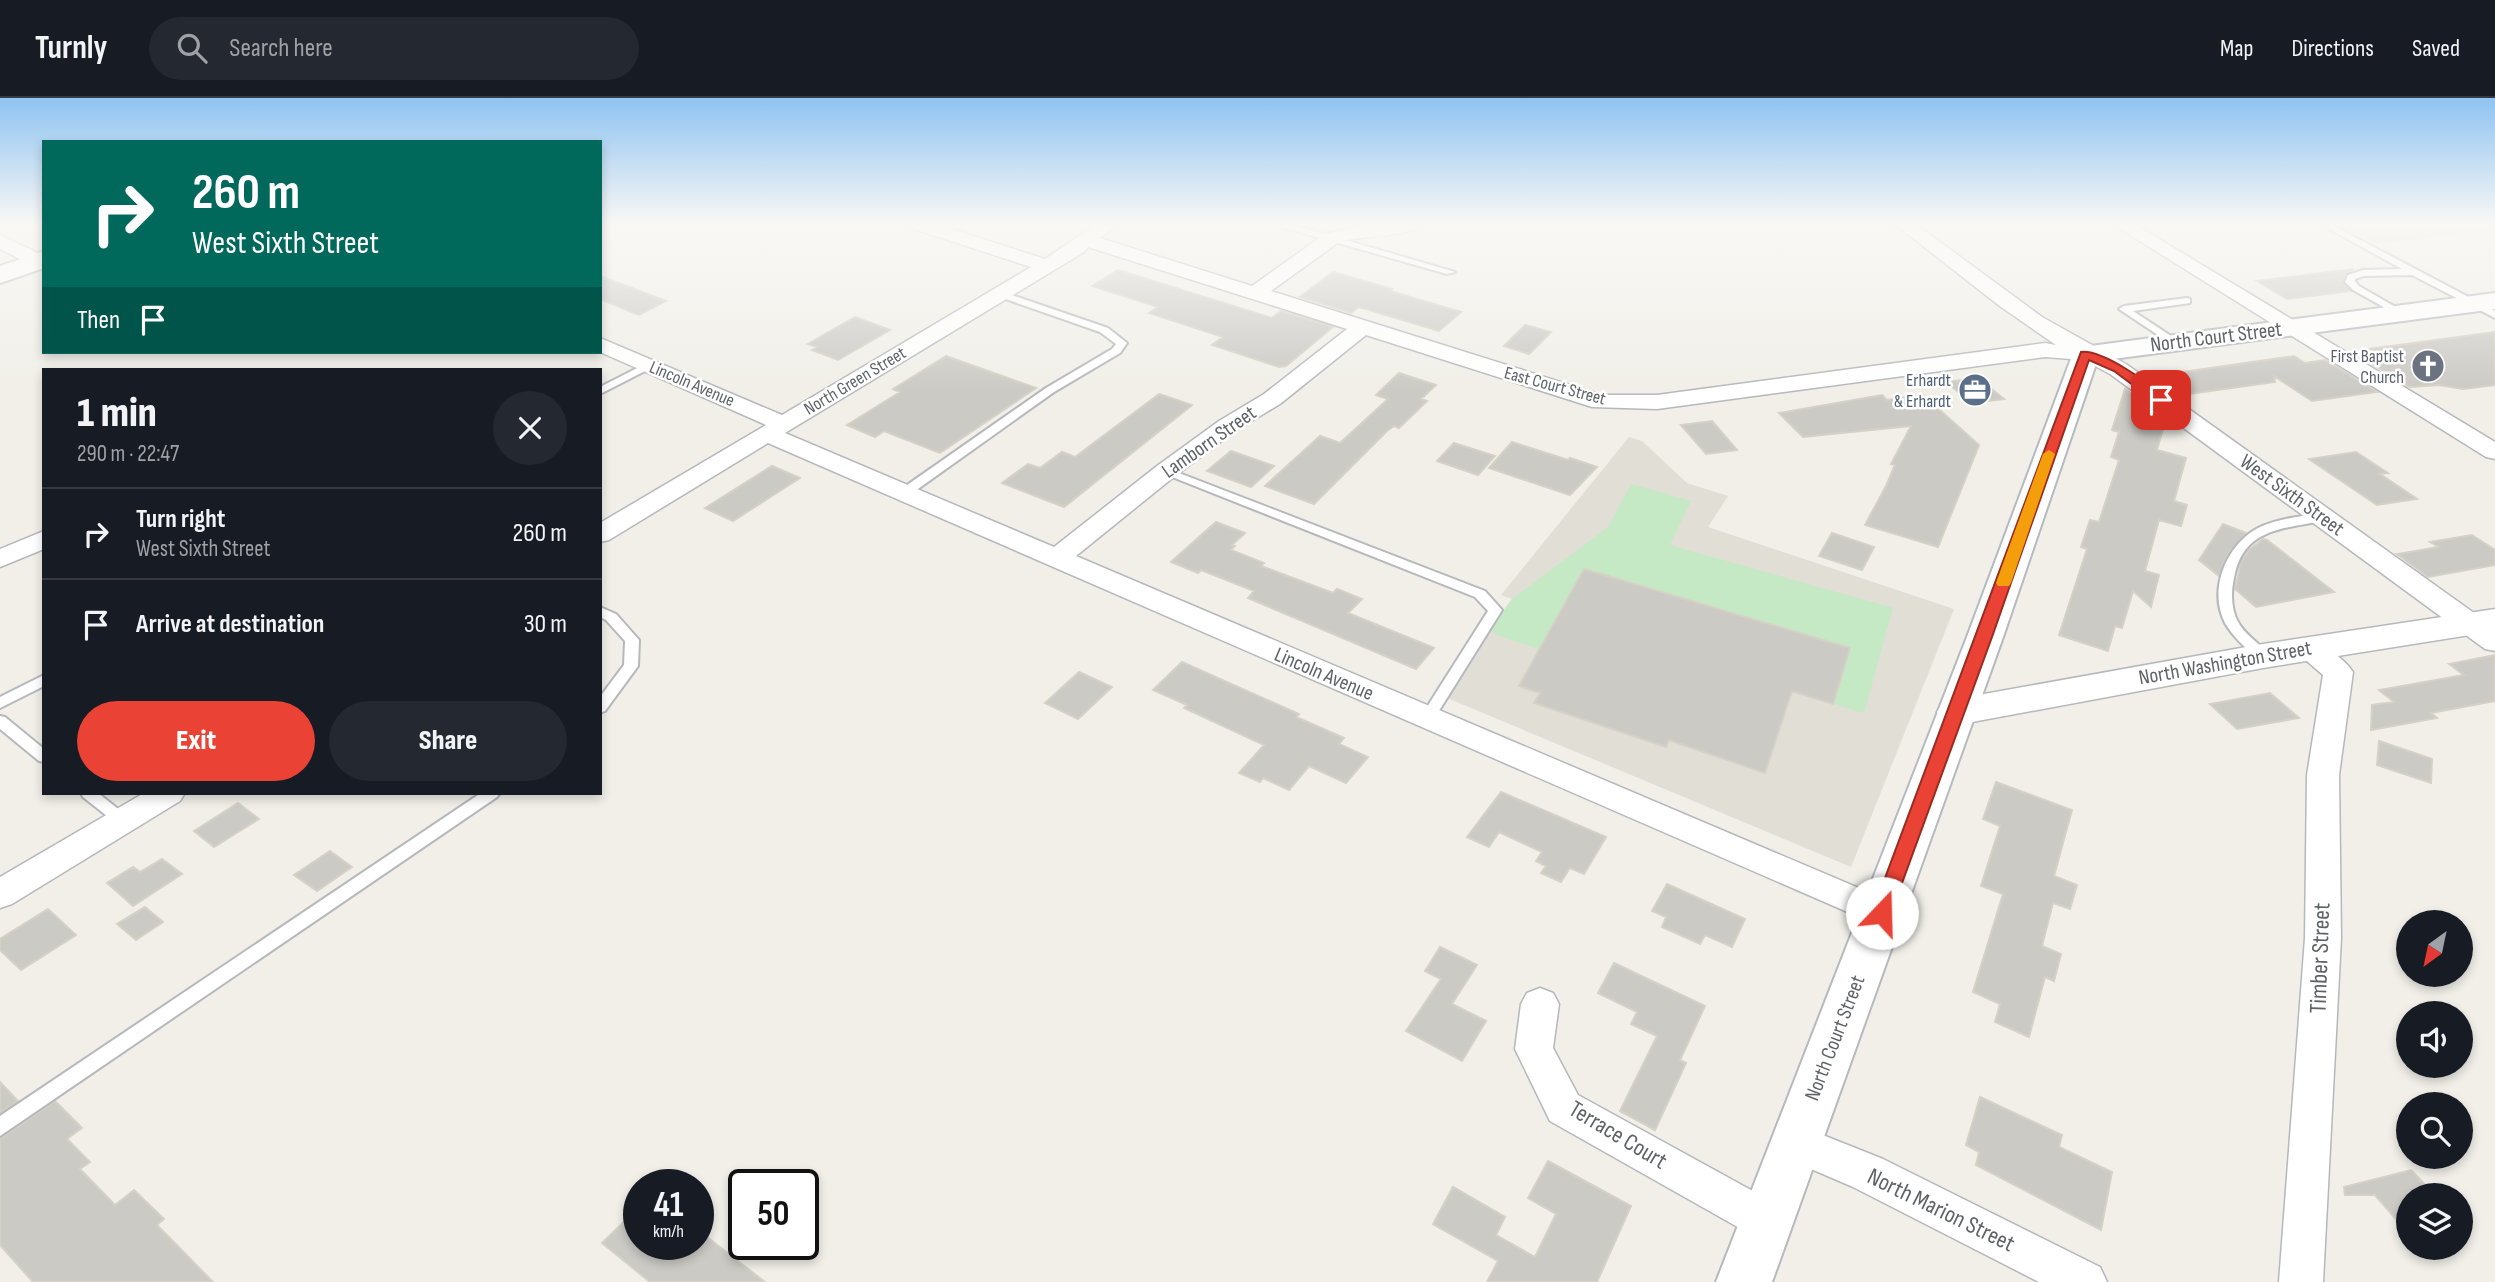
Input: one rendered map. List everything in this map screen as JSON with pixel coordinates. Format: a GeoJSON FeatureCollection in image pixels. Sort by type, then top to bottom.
{"type":"FeatureCollection","features":[{"type":"Feature","properties":{"kind":"main road","name":"North Court Street"},"geometry":{"type":"LineString","coordinates":[[1744,1282],[1956,712],[2085,354],[2401,313],[2488,306]]}},
{"type":"Feature","properties":{"kind":"street","name":"North Green Street"},"geometry":{"type":"LineString","coordinates":[[602,533],[1023,280]]}},
{"type":"Feature","properties":{"kind":"street","name":"East Court Street"},"geometry":{"type":"LineString","coordinates":[[1215,280],[1600,402],[1657,402],[2045,350],[2085,354]]}},
{"type":"Feature","properties":{"kind":"street"},"geometry":{"type":"LineString","coordinates":[[1255,293],[1273,280]]}},
{"type":"Feature","properties":{"kind":"street"},"geometry":{"type":"LineString","coordinates":[[1982,280],[2085,354]]}},
{"type":"Feature","properties":{"kind":"street"},"geometry":{"type":"LineString","coordinates":[[2214,280],[2495,452]]}},
{"type":"Feature","properties":{"kind":"street","name":"Lamborn Street"},"geometry":{"type":"LineString","coordinates":[[1057,558],[1166,471],[1227,426],[1272,399],[1363,327]]}},
{"type":"Feature","properties":{"kind":"street","name":"Lincoln Avenue"},"geometry":{"type":"LineString","coordinates":[[602,345],[649,365],[904,493],[1882,913]]}},
{"type":"Feature","properties":{"kind":"street","name":"West Sixth Street"},"geometry":{"type":"LineString","coordinates":[[2085,354],[2118,369],[2322,517],[2487,628]]}},
{"type":"Feature","properties":{"kind":"street"},"geometry":{"type":"LineString","coordinates":[[0,559],[42,540]]}},
{"type":"Feature","properties":{"kind":"street","name":"North Washington Street"},"geometry":{"type":"LineString","coordinates":[[1956,712],[2307,649],[2487,628]]}},
{"type":"Feature","properties":{"kind":"street","name":"Timber Street"},"geometry":{"type":"LineString","coordinates":[[2301,1282],[2323,937],[2323,775],[2338,672],[2307,649]]}},
{"type":"Feature","properties":{"kind":"street"},"geometry":{"type":"LineString","coordinates":[[0,894],[166,795]]}},
{"type":"Feature","properties":{"kind":"street","name":"Terrace Court"},"geometry":{"type":"LineString","coordinates":[[1539,1004],[1534,1049],[1564,1108],[1765,1220]]}},
{"type":"Feature","properties":{"kind":"street","name":"North Marion Street"},"geometry":{"type":"LineString","coordinates":[[1795,1143],[1868,1173],[2085,1282]]}},
{"type":"Feature","properties":{"kind":"lane"},"geometry":{"type":"LineString","coordinates":[[2350,280],[2356,288],[2401,313]]}},
{"type":"Feature","properties":{"kind":"lane"},"geometry":{"type":"LineString","coordinates":[[2433,280],[2488,306]]}},
{"type":"Feature","properties":{"kind":"lane"},"geometry":{"type":"LineString","coordinates":[[904,493],[1050,390],[1116,351],[1122,343],[1104,330],[1000,294]]}},
{"type":"Feature","properties":{"kind":"lane"},"geometry":{"type":"LineString","coordinates":[[2173,342],[2124,309],[2188,301]]}},
{"type":"Feature","properties":{"kind":"lane"},"geometry":{"type":"LineString","coordinates":[[602,390],[649,365]]}},
{"type":"Feature","properties":{"kind":"lane"},"geometry":{"type":"LineString","coordinates":[[1166,471],[1480,594],[1495,610],[1427,718]]}},
{"type":"Feature","properties":{"kind":"lane"},"geometry":{"type":"LineString","coordinates":[[2263,656],[2241,636],[2229,615],[2224,583],[2230,561],[2251,538],[2273,526],[2322,517]]}},
{"type":"Feature","properties":{"kind":"lane"},"geometry":{"type":"LineString","coordinates":[[602,612],[611,617],[632,640],[631,666],[602,705]]}},
{"type":"Feature","properties":{"kind":"lane"},"geometry":{"type":"LineString","coordinates":[[0,703],[42,681]]}},
{"type":"Feature","properties":{"kind":"lane"},"geometry":{"type":"LineString","coordinates":[[0,721],[42,755]]}},
{"type":"Feature","properties":{"kind":"lane"},"geometry":{"type":"LineString","coordinates":[[91,795],[122,820]]}},
{"type":"Feature","properties":{"kind":"lane"},"geometry":{"type":"LineString","coordinates":[[0,1127],[489,795]]}},
{"type":"Feature","properties":{"kind":"shaded area"},"geometry":{"type":"Polygon","coordinates":[[[1629,437],[1642,441],[1687,483],[1728,496],[1708,527],[1954,609],[1851,867],[1440,695],[1512,599],[1501,595],[1629,437]]]}},
{"type":"Feature","properties":{"kind":"green space"},"geometry":{"type":"Polygon","coordinates":[[[1631,484],[1691,501],[1670,545],[1893,608],[1864,713],[1833,704],[1850,648],[1584,569],[1539,649],[1496,635],[1490,629],[1512,599],[1608,527],[1631,484]]]}},
{"type":"Feature","properties":{"kind":"building"},"geometry":{"type":"Polygon","coordinates":[[[602,280],[611,280],[666,301],[639,315],[602,300],[602,280]]]}},
{"type":"Feature","properties":{"kind":"building"},"geometry":{"type":"Polygon","coordinates":[[[1101,280],[1151,280],[1272,318],[1281,311],[1333,327],[1286,366],[1279,367],[1212,345],[1223,337],[1149,313],[1158,307],[1092,286],[1101,280]]]}},
{"type":"Feature","properties":{"kind":"building"},"geometry":{"type":"Polygon","coordinates":[[[1322,280],[1362,280],[1461,312],[1439,331],[1359,307],[1351,313],[1300,297],[1322,280]]]}},
{"type":"Feature","properties":{"kind":"building"},"geometry":{"type":"Polygon","coordinates":[[[2343,280],[2351,291],[2287,299],[2257,281],[2343,280]]]}},
{"type":"Feature","properties":{"kind":"building"},"geometry":{"type":"Polygon","coordinates":[[[855,317],[890,330],[838,360],[812,350],[817,347],[808,344],[855,317]]]}},
{"type":"Feature","properties":{"kind":"building"},"geometry":{"type":"Polygon","coordinates":[[[1525,325],[1551,332],[1529,354],[1504,346],[1525,325]]]}},
{"type":"Feature","properties":{"kind":"building"},"geometry":{"type":"Polygon","coordinates":[[[2495,332],[2495,385],[2463,389],[2439,385],[2410,387],[2357,355],[2376,353],[2370,349],[2495,332]]]}},
{"type":"Feature","properties":{"kind":"building"},"geometry":{"type":"Polygon","coordinates":[[[946,356],[1036,388],[940,453],[884,431],[875,437],[847,425],[900,392],[893,389],[946,356]]]}},
{"type":"Feature","properties":{"kind":"building"},"geometry":{"type":"Polygon","coordinates":[[[2294,356],[2305,363],[2325,360],[2377,392],[2312,401],[2274,376],[2275,382],[2175,396],[2149,377],[2294,356]]]}},
{"type":"Feature","properties":{"kind":"building"},"geometry":{"type":"Polygon","coordinates":[[[1399,373],[1436,385],[1421,399],[1427,401],[1399,428],[1394,426],[1387,431],[1314,504],[1265,486],[1320,436],[1340,443],[1388,399],[1376,395],[1399,373]]]}},
{"type":"Feature","properties":{"kind":"building","name":"Erhardt & Erhardt"},"geometry":{"type":"Polygon","coordinates":[[[1978,378],[2004,399],[1972,403],[1946,382],[1978,378]]]}},
{"type":"Feature","properties":{"kind":"building"},"geometry":{"type":"Polygon","coordinates":[[[2125,389],[2166,418],[2157,450],[2186,458],[2174,501],[2187,505],[2181,526],[2159,520],[2145,571],[2159,575],[2151,607],[2133,591],[2122,628],[2115,626],[2108,651],[2059,635],[2087,549],[2081,547],[2090,520],[2099,522],[2119,460],[2111,457],[2119,432],[2112,430],[2125,389]]]}},
{"type":"Feature","properties":{"kind":"building"},"geometry":{"type":"Polygon","coordinates":[[[1159,394],[1192,405],[1064,507],[1002,483],[1028,464],[1040,468],[1062,452],[1075,457],[1159,394]]]}},
{"type":"Feature","properties":{"kind":"building"},"geometry":{"type":"Polygon","coordinates":[[[1882,395],[1887,400],[1923,395],[1979,445],[1938,547],[1865,525],[1886,486],[1895,465],[1891,464],[1911,426],[1803,437],[1779,413],[1882,395]]]}},
{"type":"Feature","properties":{"kind":"building"},"geometry":{"type":"Polygon","coordinates":[[[1712,421],[1737,450],[1706,454],[1681,425],[1712,421]]]}},
{"type":"Feature","properties":{"kind":"building"},"geometry":{"type":"Polygon","coordinates":[[[1512,442],[1597,467],[1570,495],[1489,468],[1512,442]]]}},
{"type":"Feature","properties":{"kind":"building"},"geometry":{"type":"Polygon","coordinates":[[[1454,443],[1495,456],[1478,475],[1437,461],[1454,443]]]}},
{"type":"Feature","properties":{"kind":"building"},"geometry":{"type":"Polygon","coordinates":[[[1231,451],[1274,466],[1251,487],[1207,471],[1231,451]]]}},
{"type":"Feature","properties":{"kind":"building"},"geometry":{"type":"Polygon","coordinates":[[[2356,452],[2388,473],[2380,474],[2417,499],[2377,505],[2309,459],[2356,452]]]}},
{"type":"Feature","properties":{"kind":"building"},"geometry":{"type":"Polygon","coordinates":[[[772,466],[800,478],[733,521],[705,508],[772,466]]]}},
{"type":"Feature","properties":{"kind":"building"},"geometry":{"type":"Polygon","coordinates":[[[1216,522],[1245,533],[1232,545],[1235,546],[1231,550],[1264,563],[1261,566],[1333,593],[1337,589],[1362,599],[1348,613],[1434,648],[1416,669],[1248,598],[1254,591],[1201,570],[1198,573],[1171,562],[1216,522]]]}},
{"type":"Feature","properties":{"kind":"building"},"geometry":{"type":"Polygon","coordinates":[[[2223,524],[2246,533],[2227,555],[2219,576],[2199,560],[2223,524]]]}},
{"type":"Feature","properties":{"kind":"building"},"geometry":{"type":"Polygon","coordinates":[[[1832,533],[1874,547],[1862,570],[1819,556],[1832,533]]]}},
{"type":"Feature","properties":{"kind":"building"},"geometry":{"type":"Polygon","coordinates":[[[2472,535],[2495,550],[2495,565],[2428,577],[2397,554],[2439,547],[2430,542],[2472,535]]]}},
{"type":"Feature","properties":{"kind":"building"},"geometry":{"type":"Polygon","coordinates":[[[2263,539],[2334,592],[2256,607],[2235,589],[2241,562],[2249,550],[2263,539]]]}},
{"type":"Feature","properties":{"kind":"building"},"geometry":{"type":"Polygon","coordinates":[[[1584,569],[1850,648],[1833,704],[1792,691],[1765,773],[1669,740],[1666,747],[1534,703],[1540,693],[1519,686],[1584,569]]]}},
{"type":"Feature","properties":{"kind":"building"},"geometry":{"type":"Polygon","coordinates":[[[2495,655],[2495,701],[2431,713],[2437,718],[2371,730],[2372,705],[2394,702],[2379,690],[2464,675],[2449,664],[2495,655]]]}},
{"type":"Feature","properties":{"kind":"building"},"geometry":{"type":"Polygon","coordinates":[[[1182,662],[1299,714],[1296,717],[1344,738],[1339,744],[1368,757],[1346,783],[1309,766],[1289,790],[1263,778],[1260,782],[1239,773],[1264,745],[1184,708],[1187,705],[1153,690],[1182,662]]]}},
{"type":"Feature","properties":{"kind":"building"},"geometry":{"type":"Polygon","coordinates":[[[1079,672],[1112,687],[1078,719],[1045,703],[1079,672]]]}},
{"type":"Feature","properties":{"kind":"building"},"geometry":{"type":"Polygon","coordinates":[[[2270,693],[2299,718],[2237,729],[2210,704],[2270,693]]]}},
{"type":"Feature","properties":{"kind":"building"},"geometry":{"type":"Polygon","coordinates":[[[2379,741],[2432,759],[2431,783],[2377,765],[2379,741]]]}},
{"type":"Feature","properties":{"kind":"building"},"geometry":{"type":"Polygon","coordinates":[[[1996,782],[2072,810],[2054,876],[2077,885],[2070,909],[2053,903],[2042,946],[2061,954],[2054,981],[2045,977],[2029,1037],[1995,1022],[2000,1004],[1973,992],[2003,894],[1981,886],[2000,826],[1983,819],[1996,782]]]}},
{"type":"Feature","properties":{"kind":"building"},"geometry":{"type":"Polygon","coordinates":[[[1501,792],[1606,837],[1584,874],[1570,868],[1561,882],[1541,873],[1546,866],[1536,861],[1542,852],[1499,832],[1489,847],[1467,837],[1501,792]]]}},
{"type":"Feature","properties":{"kind":"building"},"geometry":{"type":"Polygon","coordinates":[[[238,803],[259,819],[214,847],[194,831],[238,803]]]}},
{"type":"Feature","properties":{"kind":"building"},"geometry":{"type":"Polygon","coordinates":[[[330,851],[352,867],[317,891],[294,875],[330,851]]]}},
{"type":"Feature","properties":{"kind":"building"},"geometry":{"type":"Polygon","coordinates":[[[162,859],[182,874],[133,906],[107,883],[133,867],[140,872],[162,859]]]}},
{"type":"Feature","properties":{"kind":"building"},"geometry":{"type":"Polygon","coordinates":[[[1667,884],[1745,919],[1732,947],[1705,935],[1700,944],[1662,927],[1666,917],[1652,911],[1667,884]]]}},
{"type":"Feature","properties":{"kind":"building"},"geometry":{"type":"Polygon","coordinates":[[[145,907],[163,922],[136,940],[117,924],[145,907]]]}},
{"type":"Feature","properties":{"kind":"building"},"geometry":{"type":"Polygon","coordinates":[[[48,909],[76,935],[21,970],[0,950],[0,939],[48,909]]]}},
{"type":"Feature","properties":{"kind":"building"},"geometry":{"type":"Polygon","coordinates":[[[1440,947],[1477,965],[1452,1004],[1486,1021],[1462,1061],[1406,1031],[1441,979],[1425,971],[1440,947]]]}},
{"type":"Feature","properties":{"kind":"building"},"geometry":{"type":"Polygon","coordinates":[[[1614,963],[1705,1006],[1680,1060],[1686,1063],[1655,1130],[1620,1111],[1657,1036],[1631,1024],[1637,1012],[1598,993],[1614,963]]]}},
{"type":"Feature","properties":{"kind":"building"},"geometry":{"type":"Polygon","coordinates":[[[0,1082],[18,1101],[0,1113],[0,1082]]]}},
{"type":"Feature","properties":{"kind":"building"},"geometry":{"type":"Polygon","coordinates":[[[1980,1097],[2062,1135],[2059,1147],[2112,1172],[2101,1230],[1976,1165],[1979,1152],[1966,1145],[1980,1097]]]}},
{"type":"Feature","properties":{"kind":"building"},"geometry":{"type":"Polygon","coordinates":[[[55,1101],[82,1128],[67,1139],[90,1162],[80,1169],[115,1205],[134,1190],[164,1219],[157,1225],[213,1282],[33,1282],[0,1245],[0,1139],[55,1101]]]}},
{"type":"Feature","properties":{"kind":"building"},"geometry":{"type":"Polygon","coordinates":[[[1548,1161],[1631,1206],[1597,1282],[1487,1282],[1498,1261],[1433,1224],[1453,1187],[1505,1217],[1496,1235],[1535,1257],[1556,1214],[1528,1198],[1548,1161]]]}},
{"type":"Feature","properties":{"kind":"building"},"geometry":{"type":"Polygon","coordinates":[[[2411,1170],[2423,1183],[2396,1183],[2396,1219],[2375,1195],[2345,1195],[2344,1187],[2411,1170]]]}},
{"type":"Feature","properties":{"kind":"building"},"geometry":{"type":"Polygon","coordinates":[[[623,1223],[623,1260],[714,1260],[714,1242],[728,1253],[728,1260],[737,1260],[765,1282],[650,1282],[602,1243],[623,1223]]]}},
{"type":"Feature","properties":{"kind":"slow traffic"},"geometry":{"type":"LineString","coordinates":[[2004,583],[2049,454]]}},
{"type":"Feature","properties":{"kind":"place","name":"First Baptist Church"},"geometry":{"type":"Point","coordinates":[2428,366]}},
{"type":"Feature","properties":{"kind":"place","name":"Erhardt & Erhardt"},"geometry":{"type":"Point","coordinates":[1975,390]}},
{"type":"Feature","properties":{"kind":"route"},"geometry":{"type":"LineString","coordinates":[[1882,913],[1985,637],[2085,354],[2118,369],[2161,400]]}}]}
